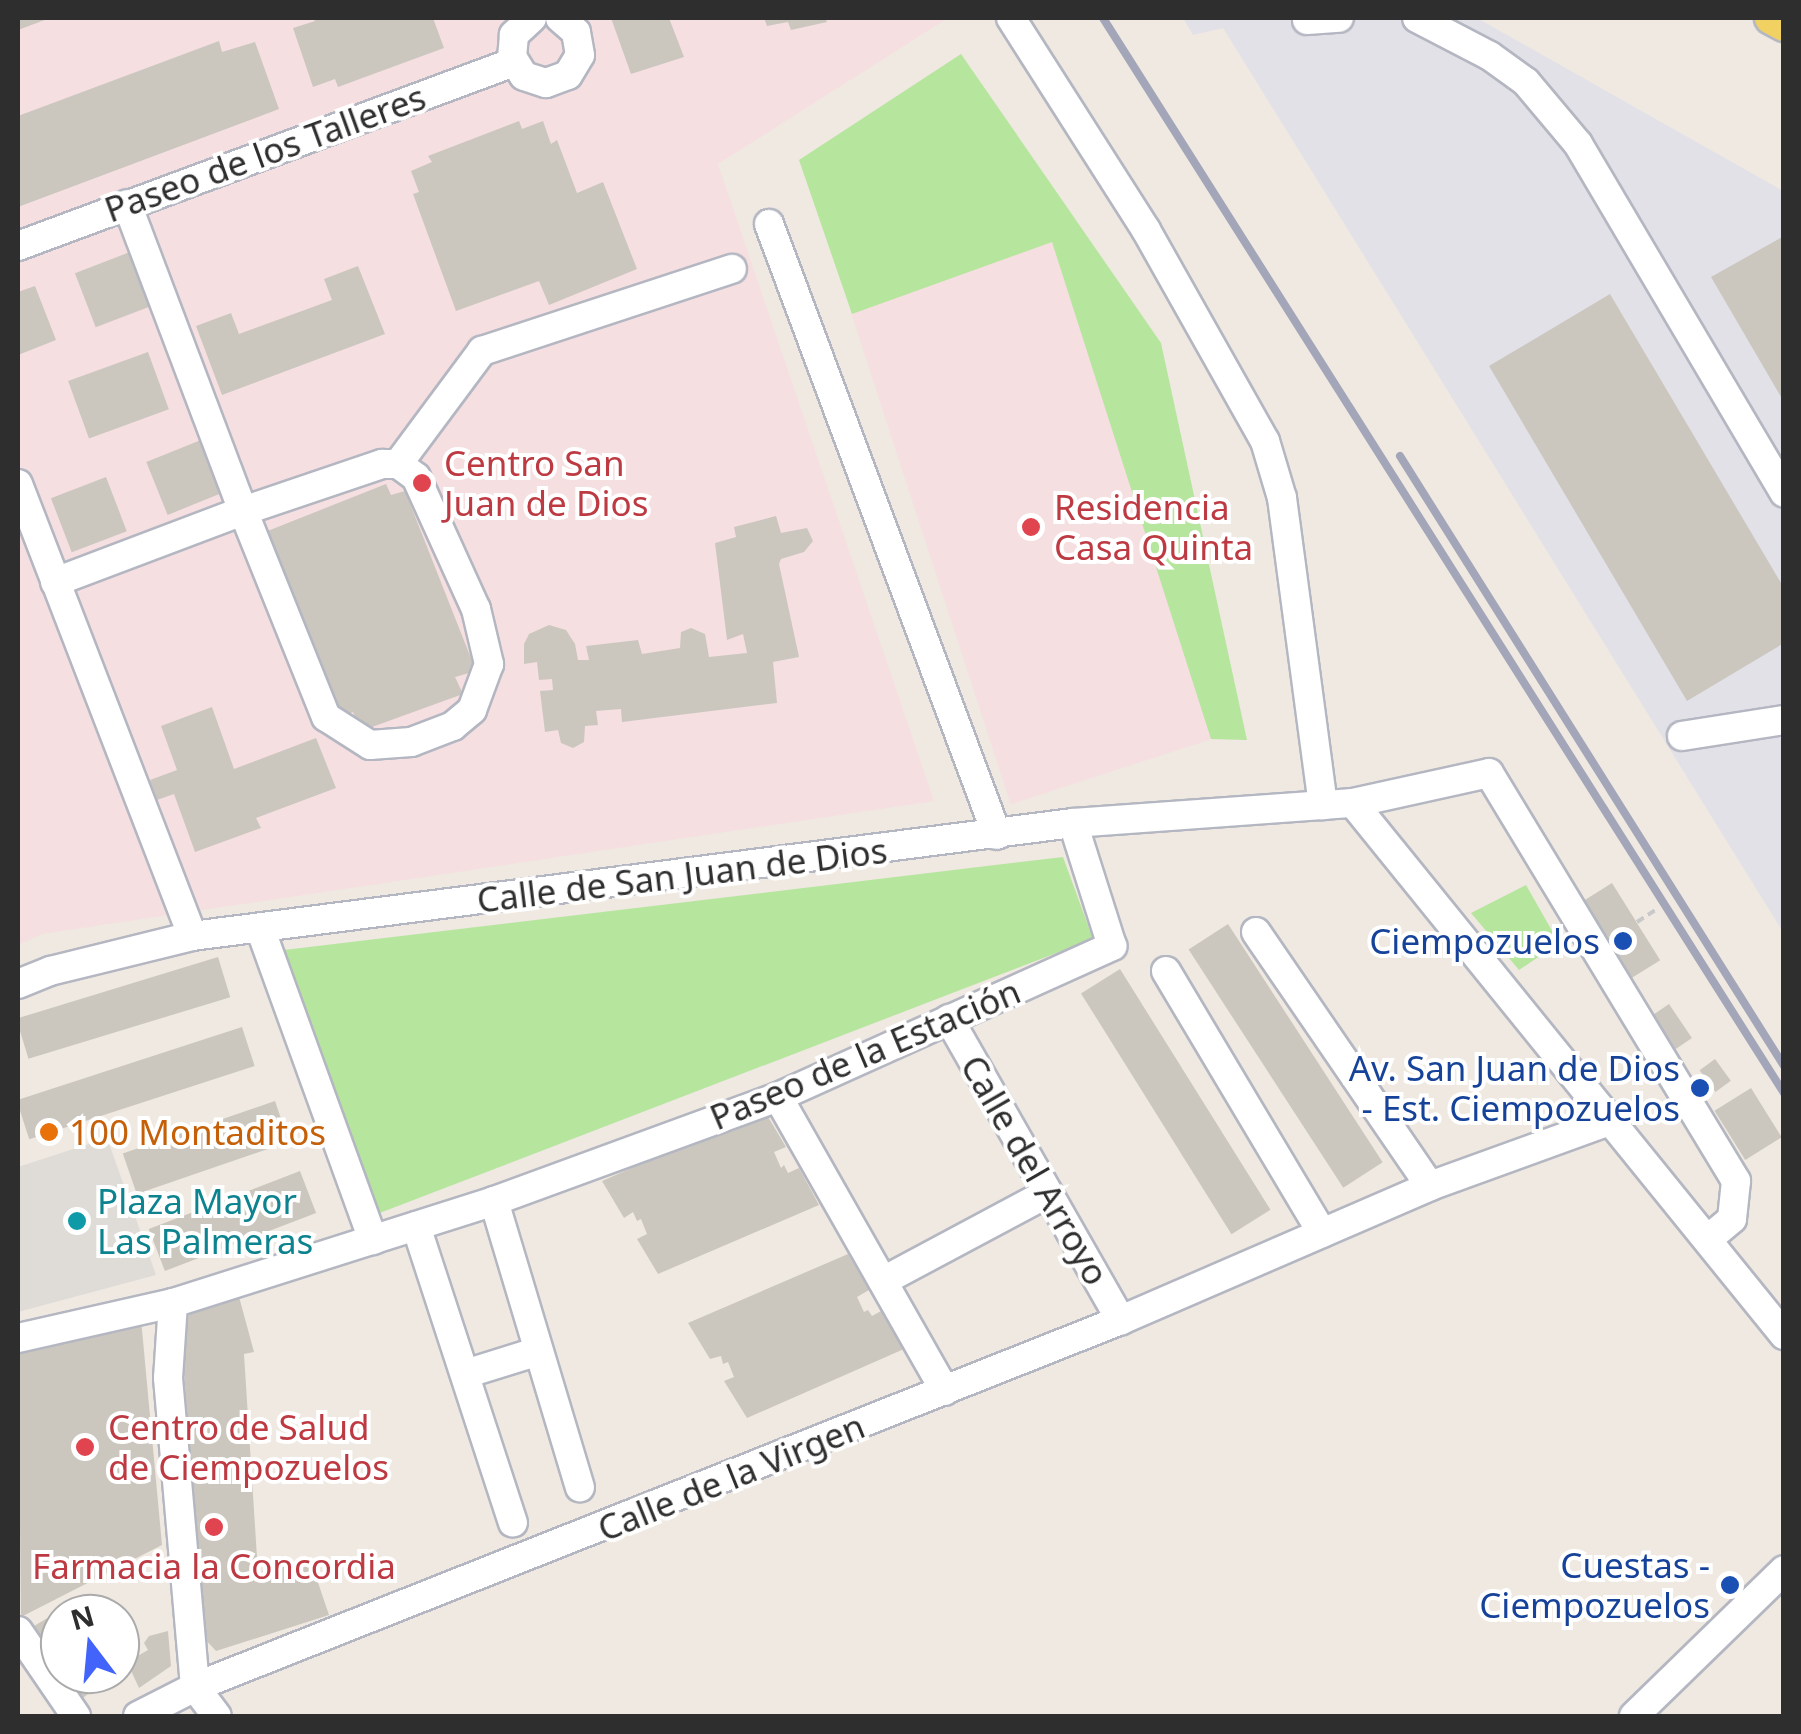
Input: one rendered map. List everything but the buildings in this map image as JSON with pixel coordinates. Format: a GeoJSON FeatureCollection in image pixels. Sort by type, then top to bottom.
{"type":"FeatureCollection","features":[{"type":"Feature","properties":{"kind":"main road"},"geometry":{"type":"LineString","coordinates":[[1771,18],[1784,25]]}},
{"type":"Feature","properties":{"kind":"street"},"geometry":{"type":"LineString","coordinates":[[532,18],[514,35],[514,62],[534,82],[546,84],[568,75],[576,66],[580,43],[576,32],[560,18]]}},
{"type":"Feature","properties":{"kind":"street"},"geometry":{"type":"LineString","coordinates":[[1011,18],[1146,230],[1265,441],[1282,498],[1323,805]]}},
{"type":"Feature","properties":{"kind":"street"},"geometry":{"type":"LineString","coordinates":[[1307,20],[1339,18]]}},
{"type":"Feature","properties":{"kind":"street"},"geometry":{"type":"LineString","coordinates":[[1417,18],[1490,56],[1526,82],[1578,144],[1784,493]]}},
{"type":"Feature","properties":{"kind":"street","name":"Paseo de los Talleres"},"geometry":{"type":"LineString","coordinates":[[18,246],[514,62]]}},
{"type":"Feature","properties":{"kind":"street"},"geometry":{"type":"LineString","coordinates":[[55,582],[243,511],[382,464],[398,464],[416,477],[476,608],[489,664],[472,710],[453,726],[411,742],[370,745],[326,717],[243,511],[127,204]]}},
{"type":"Feature","properties":{"kind":"street"},"geometry":{"type":"LineString","coordinates":[[770,224],[997,834]]}},
{"type":"Feature","properties":{"kind":"street"},"geometry":{"type":"LineString","coordinates":[[398,464],[482,351],[732,269]]}},
{"type":"Feature","properties":{"kind":"street"},"geometry":{"type":"LineString","coordinates":[[18,484],[192,936]]}},
{"type":"Feature","properties":{"kind":"street"},"geometry":{"type":"LineString","coordinates":[[1682,736],[1784,720]]}},
{"type":"Feature","properties":{"kind":"street","name":"Calle de San Juan de Dios"},"geometry":{"type":"LineString","coordinates":[[18,984],[50,971],[192,936],[1073,823],[1353,802],[1489,773],[1736,1181],[1732,1219],[1709,1238]]}},
{"type":"Feature","properties":{"kind":"street"},"geometry":{"type":"LineString","coordinates":[[1353,802],[1784,1334]]}},
{"type":"Feature","properties":{"kind":"street","name":"Paseo de la Estación"},"geometry":{"type":"LineString","coordinates":[[18,1338],[172,1302],[494,1201],[778,1097],[1112,946],[1073,823]]}},
{"type":"Feature","properties":{"kind":"street"},"geometry":{"type":"LineString","coordinates":[[260,928],[374,1240]]}},
{"type":"Feature","properties":{"kind":"street"},"geometry":{"type":"LineString","coordinates":[[1256,932],[1430,1186]]}},
{"type":"Feature","properties":{"kind":"street"},"geometry":{"type":"LineString","coordinates":[[1166,971],[1322,1233]]}},
{"type":"Feature","properties":{"kind":"street","name":"Calle del Arroyo"},"geometry":{"type":"LineString","coordinates":[[949,1020],[1121,1320]]}},
{"type":"Feature","properties":{"kind":"street"},"geometry":{"type":"LineString","coordinates":[[778,1097],[945,1391]]}},
{"type":"Feature","properties":{"kind":"street","name":"Calle de la Virgen"},"geometry":{"type":"LineString","coordinates":[[138,1716],[195,1687],[1121,1320],[1430,1186],[1612,1120]]}},
{"type":"Feature","properties":{"kind":"street"},"geometry":{"type":"LineString","coordinates":[[883,1281],[1048,1193]]}},
{"type":"Feature","properties":{"kind":"street"},"geometry":{"type":"LineString","coordinates":[[494,1201],[580,1487]]}},
{"type":"Feature","properties":{"kind":"street"},"geometry":{"type":"LineString","coordinates":[[416,1226],[513,1523]]}},
{"type":"Feature","properties":{"kind":"street"},"geometry":{"type":"LineString","coordinates":[[172,1302],[168,1378],[195,1687],[217,1716]]}},
{"type":"Feature","properties":{"kind":"street"},"geometry":{"type":"LineString","coordinates":[[464,1374],[539,1351]]}},
{"type":"Feature","properties":{"kind":"street"},"geometry":{"type":"LineString","coordinates":[[1634,1716],[1784,1570]]}},
{"type":"Feature","properties":{"kind":"street"},"geometry":{"type":"LineString","coordinates":[[18,1631],[76,1716]]}},
{"type":"Feature","properties":{"kind":"path"},"geometry":{"type":"LineString","coordinates":[[1637,922],[1657,909]]}},
{"type":"Feature","properties":{"kind":"shaded area","name":"Centro San Juan de Dios"},"geometry":{"type":"Polygon","coordinates":[[[18,18],[948,18],[718,164],[934,801],[42,934],[18,945],[18,18]]]}},
{"type":"Feature","properties":{"kind":"shaded area"},"geometry":{"type":"Polygon","coordinates":[[[1183,18],[1477,18],[1783,191],[1783,932],[1223,28],[1193,35],[1183,18]]]}},
{"type":"Feature","properties":{"kind":"shaded area","name":"Residencia Casa Quinta"},"geometry":{"type":"Polygon","coordinates":[[[1052,242],[1213,738],[1011,804],[849,308],[1052,242]]]}},
{"type":"Feature","properties":{"kind":"shaded area","name":"Plaza Mayor Las Palmeras"},"geometry":{"type":"Polygon","coordinates":[[[107,1138],[156,1275],[18,1312],[18,1167],[107,1138]]]}},
{"type":"Feature","properties":{"kind":"green space"},"geometry":{"type":"Polygon","coordinates":[[[961,54],[1161,343],[1247,740],[1211,739],[1052,242],[852,314],[799,160],[961,54]]]}},
{"type":"Feature","properties":{"kind":"green space"},"geometry":{"type":"Polygon","coordinates":[[[1063,857],[1093,939],[377,1214],[284,950],[1063,857]]]}},
{"type":"Feature","properties":{"kind":"green space"},"geometry":{"type":"Polygon","coordinates":[[[1526,885],[1559,943],[1519,970],[1471,913],[1526,885]]]}},
{"type":"Feature","properties":{"kind":"railway"},"geometry":{"type":"LineString","coordinates":[[1103,18],[1784,1093]]}},
{"type":"Feature","properties":{"kind":"railway"},"geometry":{"type":"LineString","coordinates":[[1400,456],[1784,1066]]}},
{"type":"Feature","properties":{"kind":"place","name":"Centro San Juan de Dios"},"geometry":{"type":"Point","coordinates":[422,483]}},
{"type":"Feature","properties":{"kind":"place","name":"Residencia Casa Quinta"},"geometry":{"type":"Point","coordinates":[1031,527]}},
{"type":"Feature","properties":{"kind":"place","name":"Ciempozuelos"},"geometry":{"type":"Point","coordinates":[1623,941]}},
{"type":"Feature","properties":{"kind":"place","name":"Av. San Juan de Dios - Est. Ciempozuelos"},"geometry":{"type":"Point","coordinates":[1700,1088]}},
{"type":"Feature","properties":{"kind":"place","name":"100 Montaditos"},"geometry":{"type":"Point","coordinates":[49,1132]}},
{"type":"Feature","properties":{"kind":"place","name":"Plaza Mayor Las Palmeras"},"geometry":{"type":"Point","coordinates":[77,1221]}},
{"type":"Feature","properties":{"kind":"place","name":"Centro de Salud de Ciempozuelos"},"geometry":{"type":"Point","coordinates":[85,1447]}},
{"type":"Feature","properties":{"kind":"place","name":"Farmacia la Concordia"},"geometry":{"type":"Point","coordinates":[214,1527]}},
{"type":"Feature","properties":{"kind":"place","name":"Cuestas - Ciempozuelos"},"geometry":{"type":"Point","coordinates":[1730,1585]}}]}
